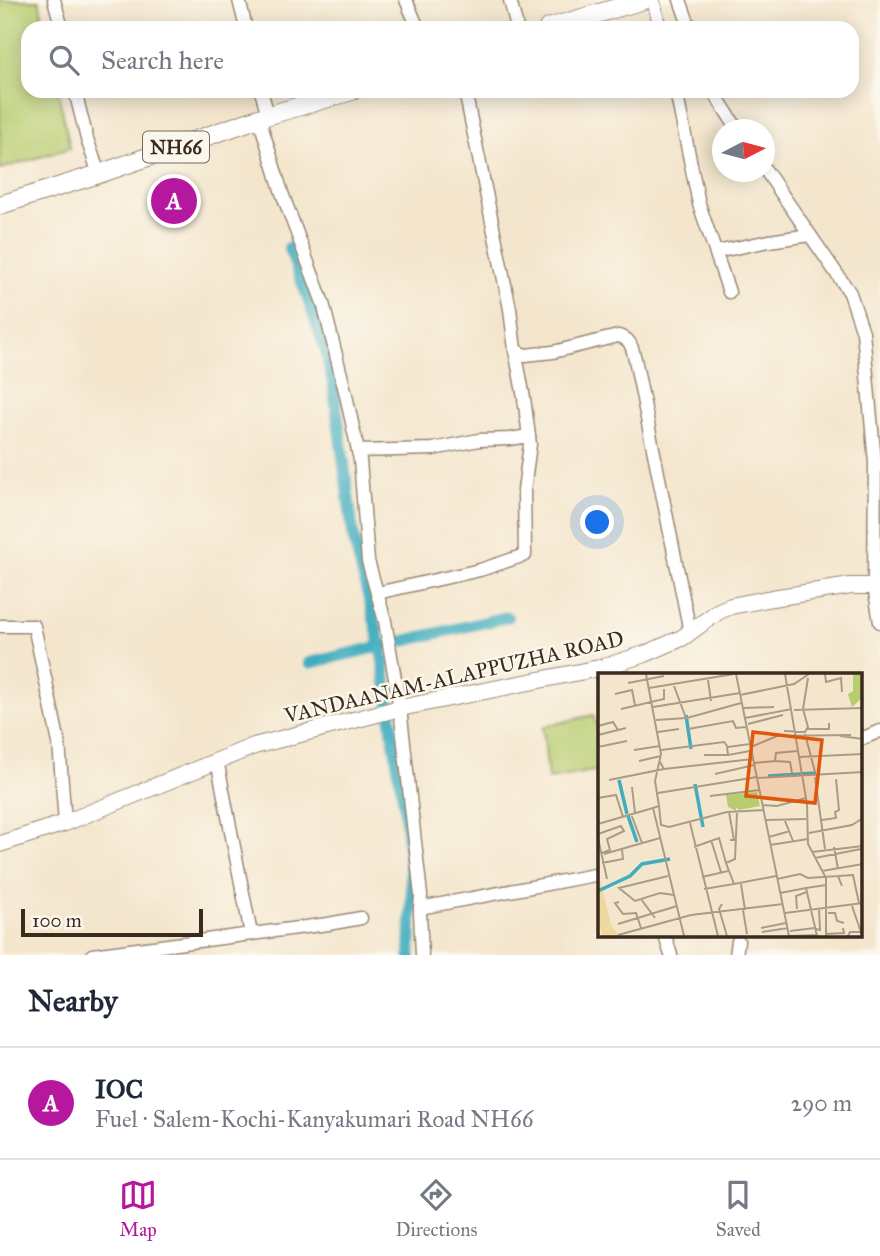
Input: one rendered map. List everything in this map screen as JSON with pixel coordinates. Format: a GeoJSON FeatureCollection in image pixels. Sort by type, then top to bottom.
{"type":"FeatureCollection","features":[{"type":"Feature","properties":{"kind":"highway"},"geometry":{"type":"LineString","coordinates":[[569,21],[619,4],[643,0]]}},
{"type":"Feature","properties":{"kind":"highway","name":"NH66"},"geometry":{"type":"LineString","coordinates":[[0,205],[263,117],[328,98]]}},
{"type":"Feature","properties":{"kind":"main road","name":"VANDAANAM-ALAPPUZHA ROAD"},"geometry":{"type":"LineString","coordinates":[[0,844],[65,823],[254,746],[394,710],[605,671],[682,638],[719,611],[731,606],[850,586],[877,586]]}},
{"type":"Feature","properties":{"kind":"street"},"geometry":{"type":"LineString","coordinates":[[54,0],[60,21]]}},
{"type":"Feature","properties":{"kind":"street"},"geometry":{"type":"LineString","coordinates":[[239,0],[244,21]]}},
{"type":"Feature","properties":{"kind":"street"},"geometry":{"type":"LineString","coordinates":[[406,0],[415,21]]}},
{"type":"Feature","properties":{"kind":"street"},"geometry":{"type":"LineString","coordinates":[[510,0],[515,21]]}},
{"type":"Feature","properties":{"kind":"street"},"geometry":{"type":"LineString","coordinates":[[653,0],[658,21]]}},
{"type":"Feature","properties":{"kind":"street"},"geometry":{"type":"LineString","coordinates":[[680,0],[688,21]]}},
{"type":"Feature","properties":{"kind":"street"},"geometry":{"type":"LineString","coordinates":[[77,98],[99,174]]}},
{"type":"Feature","properties":{"kind":"street"},"geometry":{"type":"LineString","coordinates":[[262,98],[263,117],[282,193],[323,303],[358,451],[368,561],[390,651],[394,710],[421,895],[422,955]]}},
{"type":"Feature","properties":{"kind":"street"},"geometry":{"type":"LineString","coordinates":[[377,593],[480,570],[525,555],[524,490],[529,436],[510,309],[466,98]]}},
{"type":"Feature","properties":{"kind":"street"},"geometry":{"type":"LineString","coordinates":[[677,98],[699,204],[729,292]]}},
{"type":"Feature","properties":{"kind":"street"},"geometry":{"type":"LineString","coordinates":[[718,98],[731,119]]}},
{"type":"Feature","properties":{"kind":"street"},"geometry":{"type":"LineString","coordinates":[[774,182],[849,293],[863,332],[875,462],[880,622]]}},
{"type":"Feature","properties":{"kind":"street"},"geometry":{"type":"LineString","coordinates":[[716,252],[810,235]]}},
{"type":"Feature","properties":{"kind":"street"},"geometry":{"type":"LineString","coordinates":[[515,350],[524,355],[553,352],[618,336],[630,341],[690,632]]}},
{"type":"Feature","properties":{"kind":"street"},"geometry":{"type":"LineString","coordinates":[[358,451],[433,449],[479,440],[529,436]]}},
{"type":"Feature","properties":{"kind":"street"},"geometry":{"type":"LineString","coordinates":[[0,626],[34,626],[59,743],[65,823]]}},
{"type":"Feature","properties":{"kind":"street"},"geometry":{"type":"LineString","coordinates":[[862,739],[880,731]]}},
{"type":"Feature","properties":{"kind":"street"},"geometry":{"type":"LineString","coordinates":[[216,760],[251,934]]}},
{"type":"Feature","properties":{"kind":"street"},"geometry":{"type":"LineString","coordinates":[[420,908],[598,874]]}},
{"type":"Feature","properties":{"kind":"street"},"geometry":{"type":"LineString","coordinates":[[92,955],[156,951],[361,918]]}},
{"type":"Feature","properties":{"kind":"street"},"geometry":{"type":"LineString","coordinates":[[665,937],[671,955]]}},
{"type":"Feature","properties":{"kind":"street"},"geometry":{"type":"LineString","coordinates":[[736,955],[737,941]]}},
{"type":"Feature","properties":{"kind":"green space"},"geometry":{"type":"Polygon","coordinates":[[[0,0],[39,0],[44,21],[21,21],[21,98],[59,98],[70,148],[0,169],[0,0]]]}},
{"type":"Feature","properties":{"kind":"green space"},"geometry":{"type":"Polygon","coordinates":[[[593,715],[598,730],[598,770],[548,779],[543,727],[593,715]]]}},
{"type":"Feature","properties":{"kind":"waterway"},"geometry":{"type":"LineString","coordinates":[[289,248],[326,351],[333,383],[354,540],[381,646],[405,809],[412,894],[410,955]]}},
{"type":"Feature","properties":{"kind":"waterway"},"geometry":{"type":"LineString","coordinates":[[309,663],[507,617]]}},
{"type":"Feature","properties":{"kind":"place","name":"IOC"},"geometry":{"type":"Point","coordinates":[174,201]}}]}
